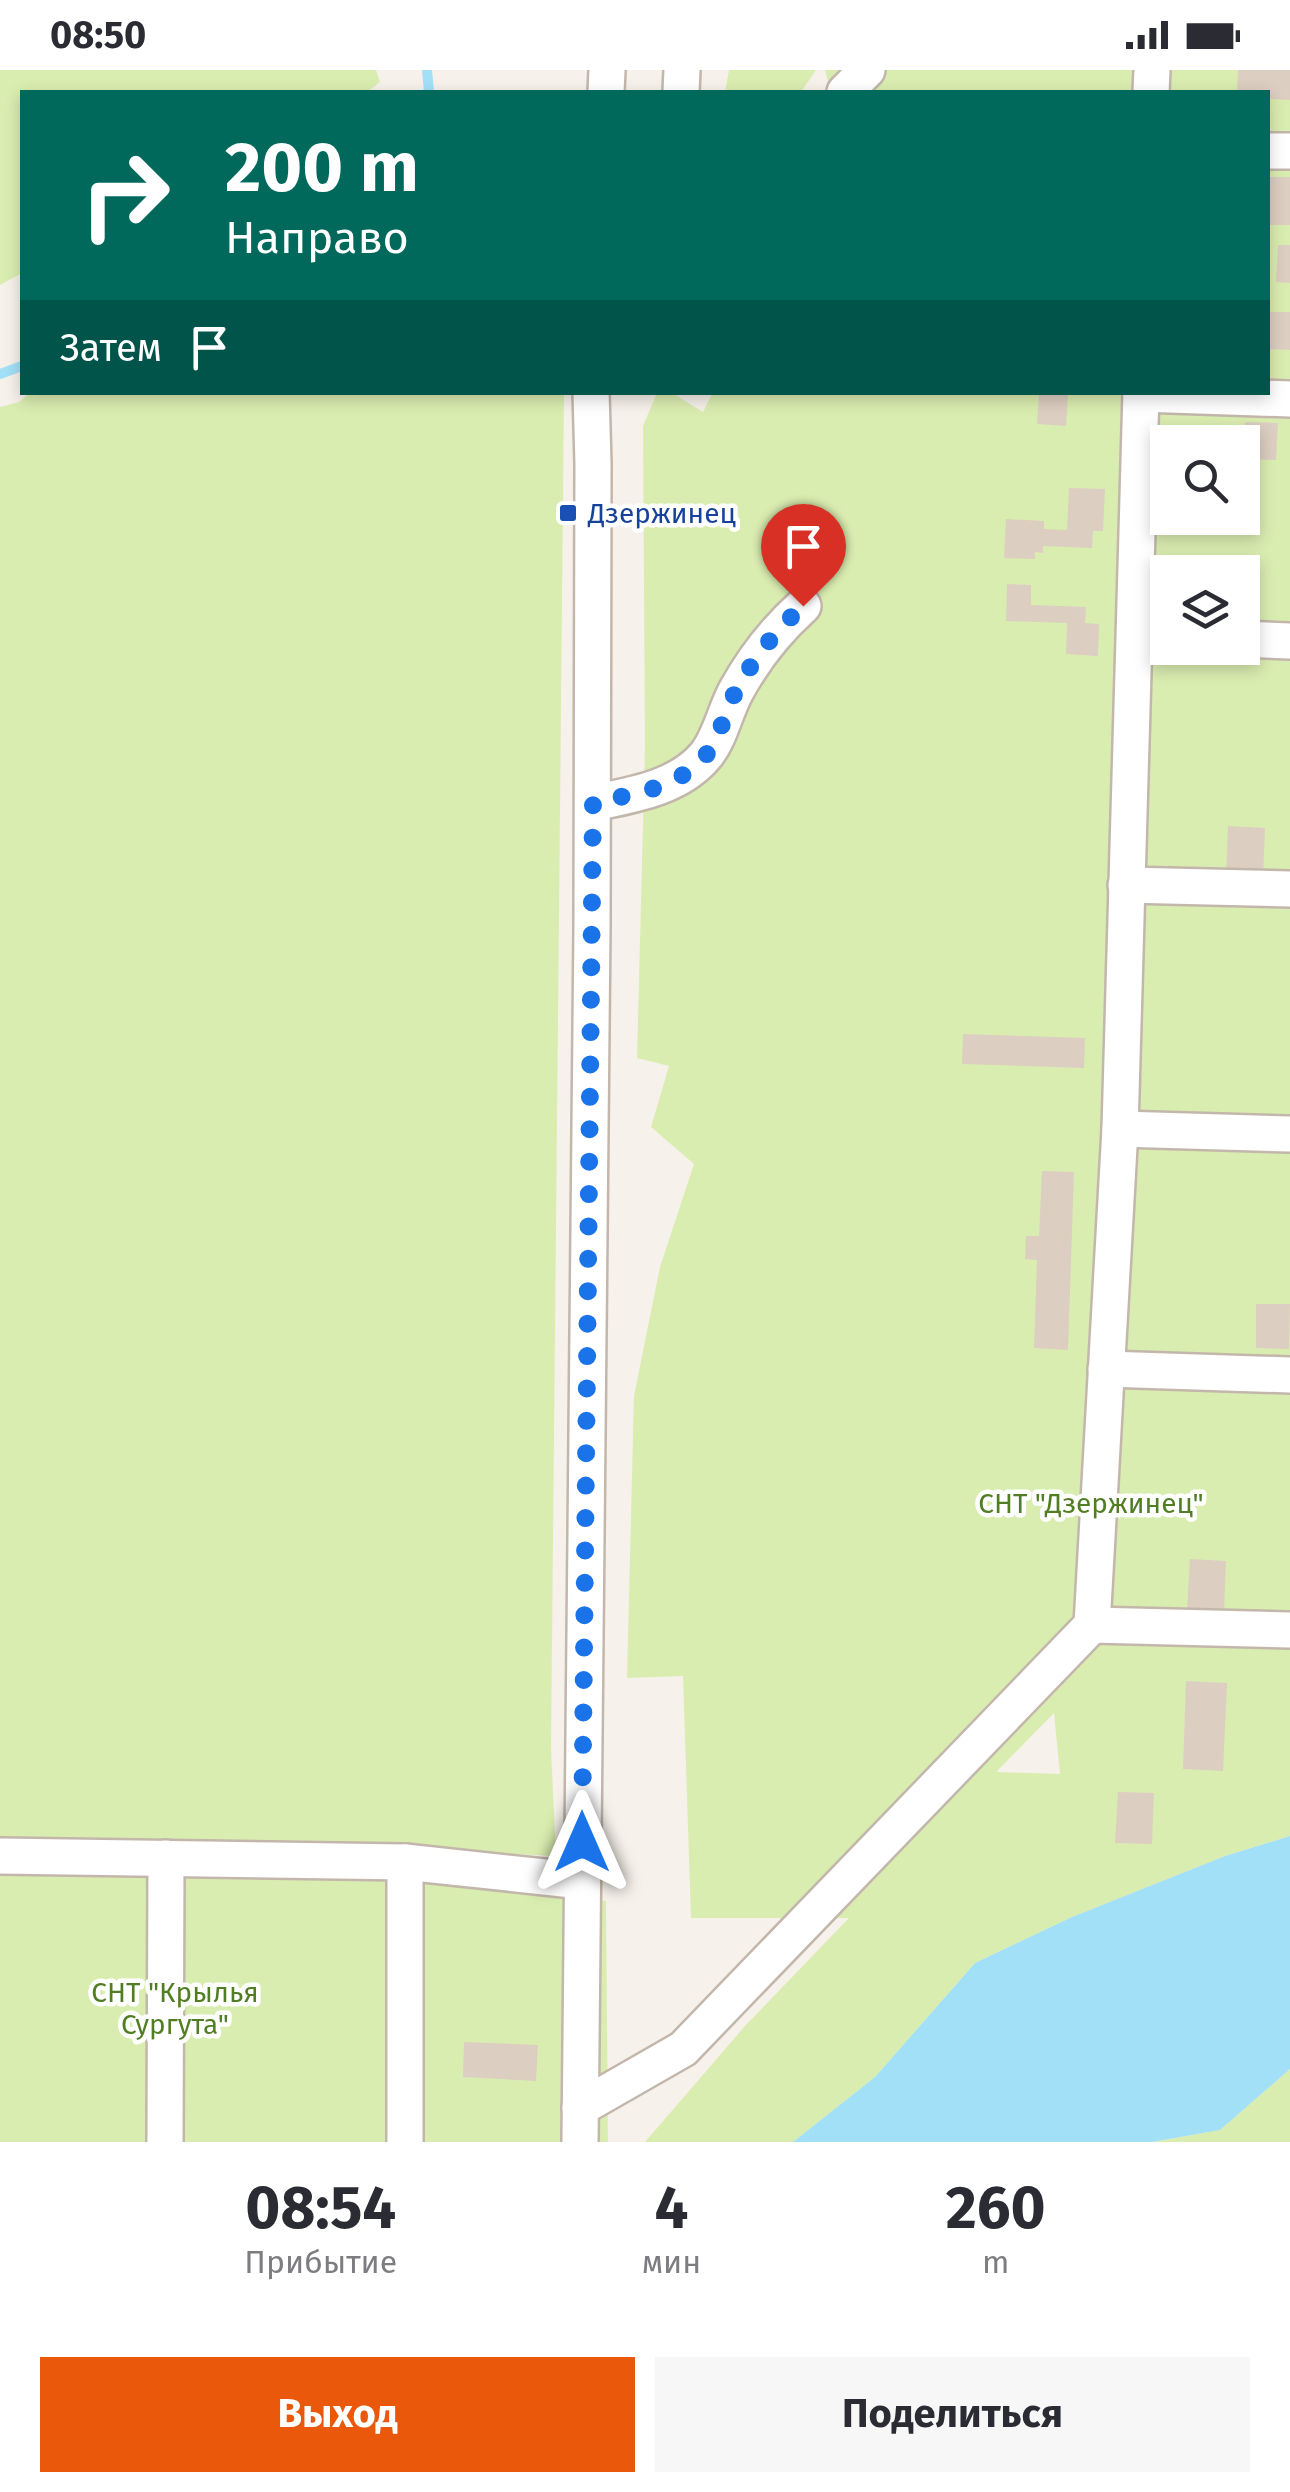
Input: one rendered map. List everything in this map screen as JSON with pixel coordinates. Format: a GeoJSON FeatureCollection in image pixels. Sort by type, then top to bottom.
{"type":"FeatureCollection","features":[{"type":"Feature","properties":{"kind":"street"},"geometry":{"type":"LineString","coordinates":[[847,90],[867,70]]}},
{"type":"Feature","properties":{"kind":"street"},"geometry":{"type":"LineString","coordinates":[[580,2125],[593,802],[591,395]]}},
{"type":"Feature","properties":{"kind":"street"},"geometry":{"type":"LineString","coordinates":[[594,464],[607,395]]}},
{"type":"Feature","properties":{"kind":"street"},"geometry":{"type":"LineString","coordinates":[[1141,395],[1150,592]]}},
{"type":"Feature","properties":{"kind":"street"},"geometry":{"type":"LineString","coordinates":[[1201,395],[1290,398]]}},
{"type":"Feature","properties":{"kind":"street"},"geometry":{"type":"LineString","coordinates":[[593,802],[639,794],[674,780],[706,755],[736,691],[772,634],[803,606]]}},
{"type":"Feature","properties":{"kind":"street"},"geometry":{"type":"LineString","coordinates":[[1260,640],[1290,641]]}},
{"type":"Feature","properties":{"kind":"street"},"geometry":{"type":"LineString","coordinates":[[580,2125],[683,2050],[1092,1625],[1120,1129],[1126,885],[1150,655]]}},
{"type":"Feature","properties":{"kind":"street"},"geometry":{"type":"LineString","coordinates":[[1126,885],[1290,889]]}},
{"type":"Feature","properties":{"kind":"street"},"geometry":{"type":"LineString","coordinates":[[1120,1129],[1290,1134]]}},
{"type":"Feature","properties":{"kind":"street"},"geometry":{"type":"LineString","coordinates":[[1106,1370],[1290,1375]]}},
{"type":"Feature","properties":{"kind":"street"},"geometry":{"type":"LineString","coordinates":[[1092,1625],[1290,1630]]}},
{"type":"Feature","properties":{"kind":"street"},"geometry":{"type":"LineString","coordinates":[[0,1856],[405,1862],[582,1881]]}},
{"type":"Feature","properties":{"kind":"street"},"geometry":{"type":"LineString","coordinates":[[165,2142],[166,1858]]}},
{"type":"Feature","properties":{"kind":"street"},"geometry":{"type":"LineString","coordinates":[[405,1862],[405,2142]]}},
{"type":"Feature","properties":{"kind":"green space"},"geometry":{"type":"Polygon","coordinates":[[[0,70],[376,70],[380,82],[370,90],[20,90],[20,274],[0,285],[0,70]]]}},
{"type":"Feature","properties":{"kind":"green space"},"geometry":{"type":"Polygon","coordinates":[[[729,70],[816,70],[802,90],[725,90],[729,70]]]}},
{"type":"Feature","properties":{"kind":"green space","name":"СНТ \"Дзержинец\""},"geometry":{"type":"Polygon","coordinates":[[[825,70],[1290,70],[1290,1836],[1225,1856],[1072,1917],[975,1963],[875,2077],[793,2142],[645,2142],[745,2026],[849,1918],[691,1918],[683,1676],[627,1678],[634,1396],[660,1267],[694,1164],[651,1127],[669,1066],[637,1058],[645,747],[643,426],[656,395],[675,395],[703,412],[712,395],[1270,395],[1270,90],[830,90],[825,70]],[[1054,1713],[997,1772],[1060,1774],[1054,1713]]]}},
{"type":"Feature","properties":{"kind":"green space"},"geometry":{"type":"Polygon","coordinates":[[[27,395],[564,395],[551,1749],[556,1856],[407,1849],[0,1845],[0,407],[19,402],[27,395]]]}},
{"type":"Feature","properties":{"kind":"green space","name":"CНТ \"Крылья Сургута\""},"geometry":{"type":"Polygon","coordinates":[[[0,1872],[400,1877],[606,1901],[608,2142],[0,2142],[0,1872]]]}},
{"type":"Feature","properties":{"kind":"green space"},"geometry":{"type":"Polygon","coordinates":[[[1290,2069],[1290,2142],[1152,2142],[1220,2130],[1290,2069]]]}},
{"type":"Feature","properties":{"kind":"water"},"geometry":{"type":"Polygon","coordinates":[[[1290,1836],[1290,2069],[1220,2130],[1152,2142],[793,2142],[875,2077],[975,1963],[1072,1917],[1225,1856],[1290,1836]]]}},
{"type":"Feature","properties":{"kind":"building"},"geometry":{"type":"Polygon","coordinates":[[[1238,70],[1290,70],[1290,100],[1270,99],[1270,90],[1237,90],[1238,70]]]}},
{"type":"Feature","properties":{"kind":"building"},"geometry":{"type":"Polygon","coordinates":[[[1270,177],[1290,177],[1290,225],[1270,225],[1270,177]]]}},
{"type":"Feature","properties":{"kind":"building"},"geometry":{"type":"Polygon","coordinates":[[[1278,245],[1290,245],[1290,283],[1276,282],[1278,245]]]}},
{"type":"Feature","properties":{"kind":"building"},"geometry":{"type":"Polygon","coordinates":[[[1270,312],[1290,312],[1290,350],[1270,349],[1270,312]]]}},
{"type":"Feature","properties":{"kind":"building"},"geometry":{"type":"Polygon","coordinates":[[[1039,395],[1068,395],[1066,426],[1037,424],[1039,395]]]}},
{"type":"Feature","properties":{"kind":"building"},"geometry":{"type":"Polygon","coordinates":[[[1278,423],[1276,460],[1260,460],[1260,425],[1245,425],[1278,423]]]}},
{"type":"Feature","properties":{"kind":"building"},"geometry":{"type":"Polygon","coordinates":[[[1069,488],[1105,489],[1103,531],[1093,531],[1092,548],[1043,546],[1043,553],[1035,552],[1035,559],[1004,558],[1006,519],[1044,521],[1044,529],[1067,530],[1069,488]]]}},
{"type":"Feature","properties":{"kind":"building"},"geometry":{"type":"Polygon","coordinates":[[[1007,584],[1031,585],[1031,605],[1086,607],[1085,623],[1099,624],[1098,656],[1066,654],[1067,623],[1006,621],[1007,584]]]}},
{"type":"Feature","properties":{"kind":"building"},"geometry":{"type":"Polygon","coordinates":[[[1228,826],[1265,828],[1263,879],[1226,878],[1228,826]]]}},
{"type":"Feature","properties":{"kind":"building"},"geometry":{"type":"Polygon","coordinates":[[[963,1034],[1085,1038],[1084,1068],[962,1064],[963,1034]]]}},
{"type":"Feature","properties":{"kind":"building"},"geometry":{"type":"Polygon","coordinates":[[[1042,1171],[1074,1172],[1068,1350],[1034,1348],[1037,1260],[1025,1259],[1026,1236],[1039,1236],[1042,1171]]]}},
{"type":"Feature","properties":{"kind":"building"},"geometry":{"type":"Polygon","coordinates":[[[1256,1304],[1290,1304],[1289,1349],[1256,1348],[1256,1304]]]}},
{"type":"Feature","properties":{"kind":"building"},"geometry":{"type":"Polygon","coordinates":[[[1190,1559],[1226,1561],[1224,1612],[1187,1610],[1190,1559]]]}},
{"type":"Feature","properties":{"kind":"building"},"geometry":{"type":"Polygon","coordinates":[[[1186,1681],[1227,1683],[1223,1771],[1183,1769],[1186,1681]]]}},
{"type":"Feature","properties":{"kind":"building"},"geometry":{"type":"Polygon","coordinates":[[[1118,1792],[1154,1793],[1152,1844],[1115,1843],[1118,1792]]]}},
{"type":"Feature","properties":{"kind":"building"},"geometry":{"type":"Polygon","coordinates":[[[464,2042],[538,2045],[536,2081],[463,2077],[464,2042]]]}},
{"type":"Feature","properties":{"kind":"waterway"},"geometry":{"type":"LineString","coordinates":[[427,70],[429,90]]}},
{"type":"Feature","properties":{"kind":"waterway"},"geometry":{"type":"LineString","coordinates":[[0,374],[20,367]]}},
{"type":"Feature","properties":{"kind":"place","name":"Дзержинец"},"geometry":{"type":"Point","coordinates":[568,513]}},
{"type":"Feature","properties":{"kind":"route"},"geometry":{"type":"LineString","coordinates":[[582,1842],[593,802],[639,794],[674,780],[706,755],[736,691],[772,634],[803,606]]}}]}
